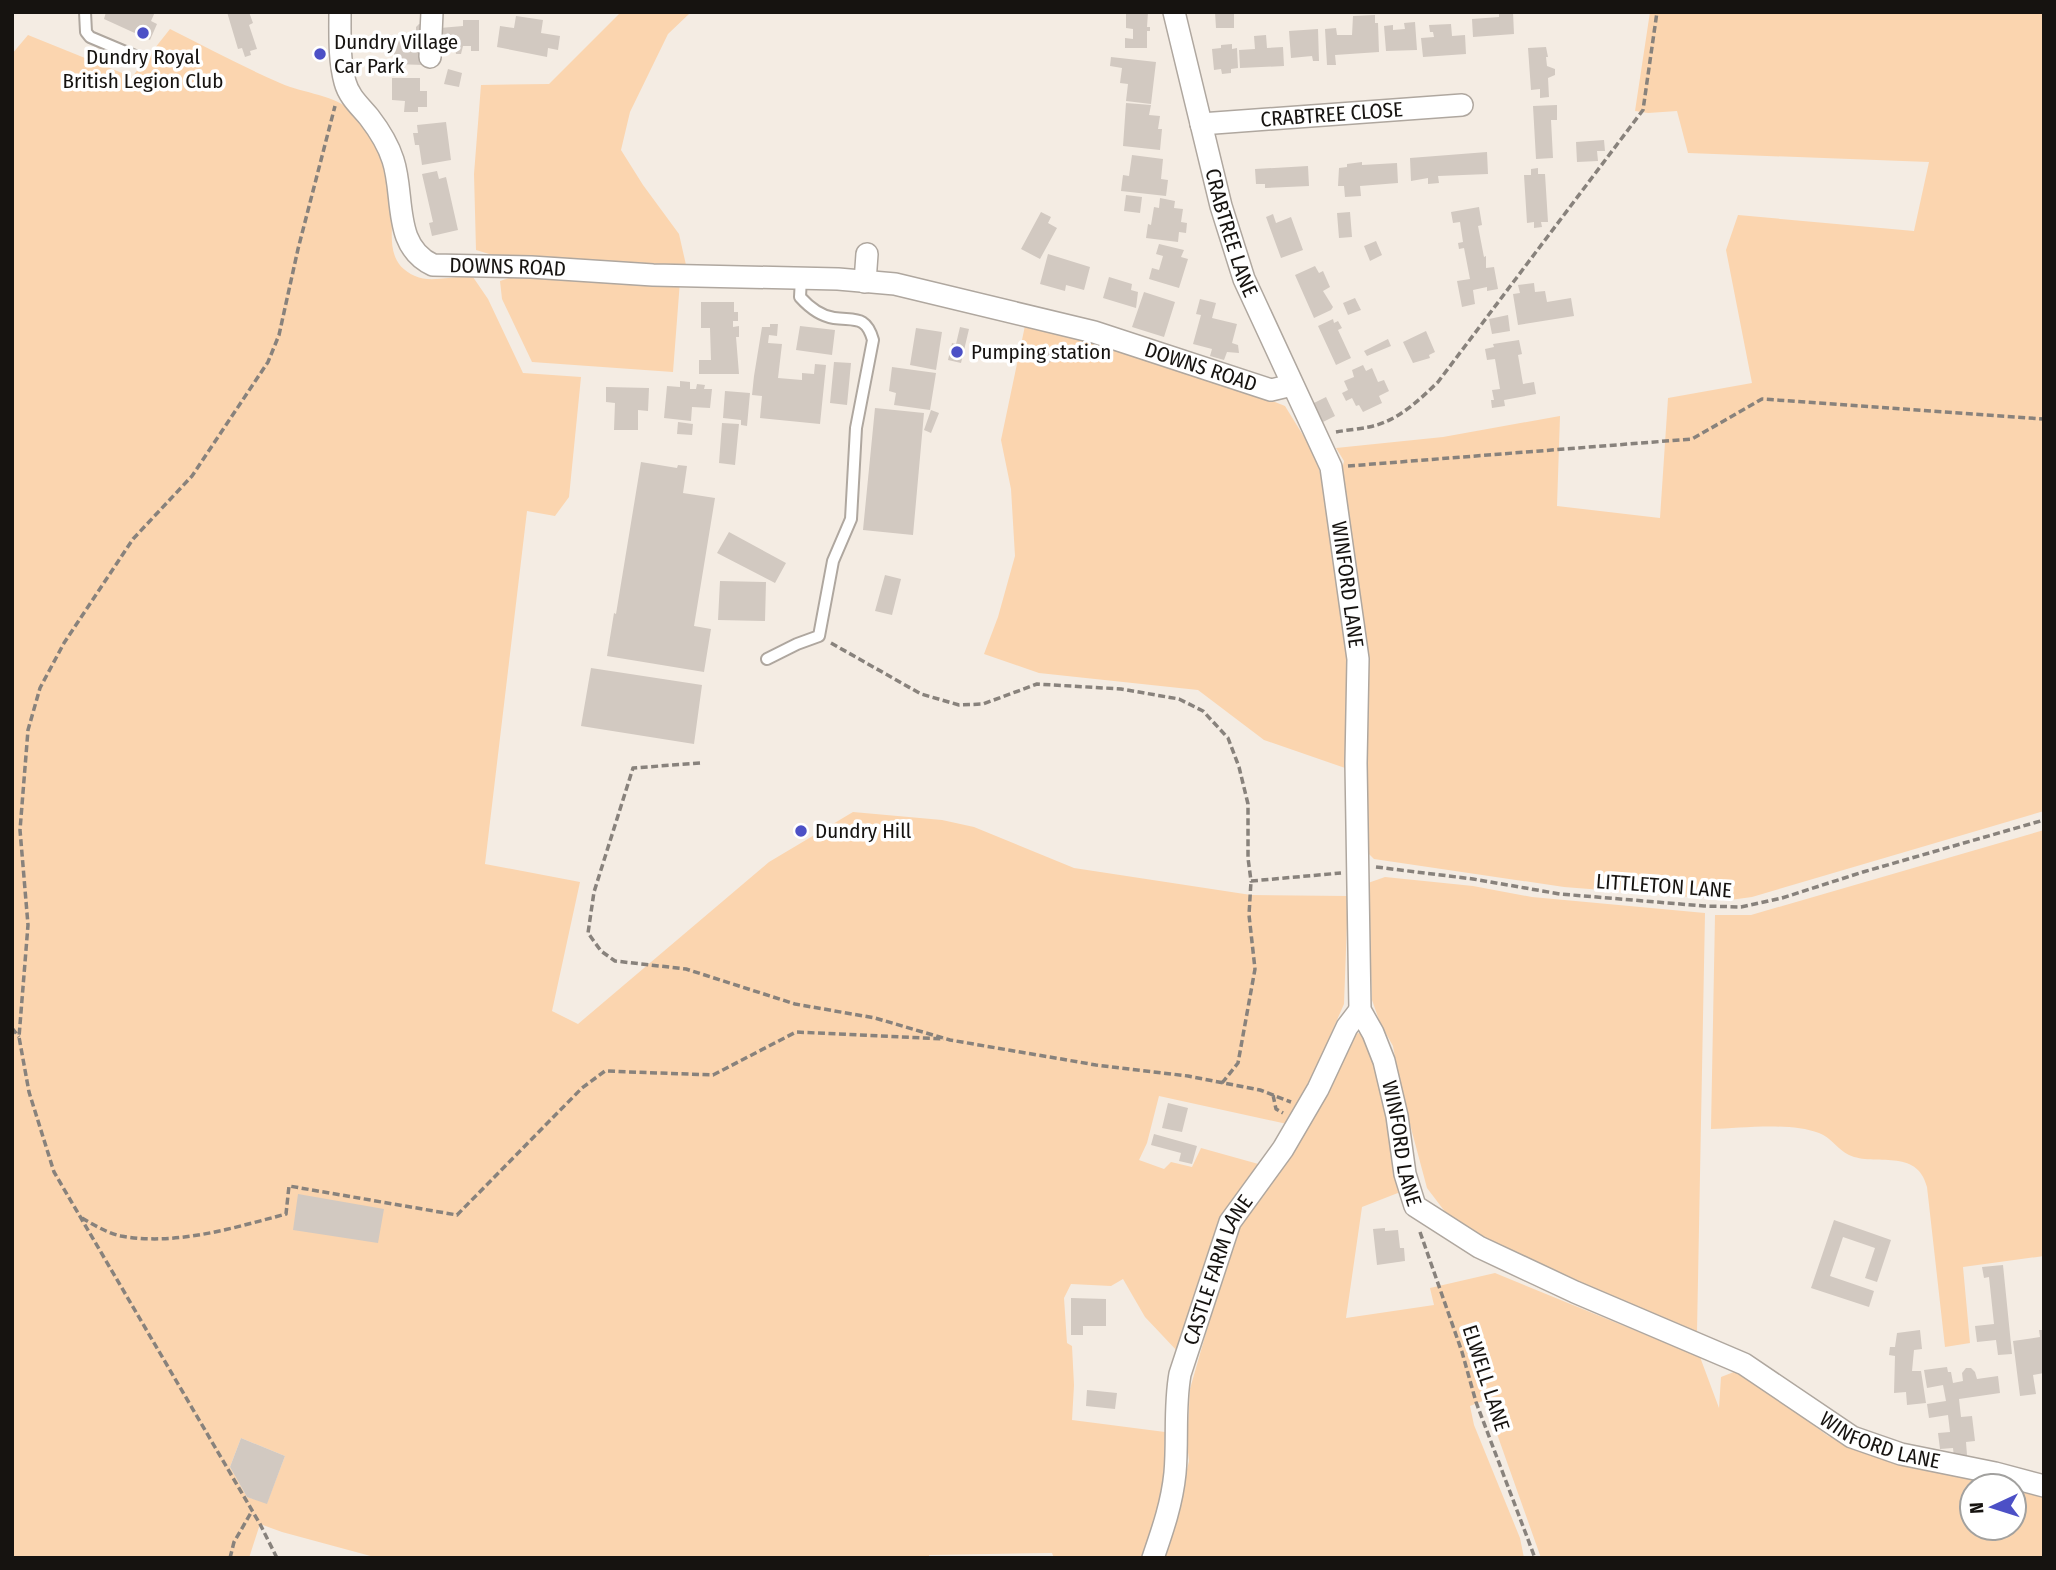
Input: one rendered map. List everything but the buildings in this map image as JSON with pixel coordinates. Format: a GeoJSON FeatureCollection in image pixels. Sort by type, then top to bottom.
{"type":"FeatureCollection","features":[{"type":"Feature","properties":{"kind":"street","name":"DOWNS ROAD"},"geometry":{"type":"LineString","coordinates":[[340,12],[341,63],[345,85],[354,101],[384,138],[393,160],[405,233],[420,259],[433,265],[531,267],[653,275],[801,278],[895,284],[1094,332],[1271,390],[1292,385]]}},
{"type":"Feature","properties":{"kind":"street"},"geometry":{"type":"LineString","coordinates":[[430,57],[432,12]]}},
{"type":"Feature","properties":{"kind":"street","name":"CRABTREE LANE"},"geometry":{"type":"LineString","coordinates":[[1174,12],[1221,206],[1244,279],[1319,440]]}},
{"type":"Feature","properties":{"kind":"street","name":"CRABTREE CLOSE"},"geometry":{"type":"LineString","coordinates":[[1201,124],[1462,105]]}},
{"type":"Feature","properties":{"kind":"street"},"geometry":{"type":"LineString","coordinates":[[865,282],[867,254]]}},
{"type":"Feature","properties":{"kind":"street","name":"WINFORD LANE"},"geometry":{"type":"LineString","coordinates":[[1319,440],[1331,467],[1358,659],[1356,763],[1360,1010],[1384,1061],[1397,1116],[1405,1174],[1415,1206],[1479,1247],[1575,1292],[1744,1364],[1852,1437],[1901,1454],[2044,1486]]}},
{"type":"Feature","properties":{"kind":"street","name":"CASTLE FARM LANE"},"geometry":{"type":"LineString","coordinates":[[1153,1558],[1169,1510],[1175,1471],[1175,1400],[1180,1374],[1230,1222],[1283,1149],[1318,1089],[1347,1027],[1360,1010]]}},
{"type":"Feature","properties":{"kind":"lane"},"geometry":{"type":"LineString","coordinates":[[85,12],[86,32],[90,37],[135,56]]}},
{"type":"Feature","properties":{"kind":"lane"},"geometry":{"type":"LineString","coordinates":[[767,659],[820,636],[833,561],[851,519],[856,428],[873,340],[870,328],[864,322],[831,318],[807,304],[800,297],[801,278]]}},
{"type":"Feature","properties":{"kind":"path"},"geometry":{"type":"LineString","coordinates":[[1319,440],[1337,432],[1371,427],[1394,418],[1415,404],[1438,382],[1643,110],[1657,12]]}},
{"type":"Feature","properties":{"kind":"path"},"geometry":{"type":"LineString","coordinates":[[277,1558],[54,1172],[29,1092],[19,1037],[28,925],[20,830],[28,730],[40,688],[64,643],[133,539],[192,476],[268,362],[279,335],[298,248],[336,101],[345,85]]}},
{"type":"Feature","properties":{"kind":"path"},"geometry":{"type":"LineString","coordinates":[[1331,467],[1692,439],[1762,399],[2044,419]]}},
{"type":"Feature","properties":{"kind":"path"},"geometry":{"type":"LineString","coordinates":[[820,636],[921,694],[959,705],[983,704],[1037,684],[1121,690],[1179,699],[1203,711],[1228,738],[1239,767],[1248,804],[1248,858],[1251,881],[1249,915],[1255,969],[1238,1063],[1222,1083]]}},
{"type":"Feature","properties":{"kind":"path"},"geometry":{"type":"LineString","coordinates":[[700,762],[633,768],[594,892],[588,933],[601,951],[615,961],[686,969],[795,1004],[875,1018],[950,1040],[1096,1065],[1188,1076],[1273,1095]]}},
{"type":"Feature","properties":{"kind":"path","name":"LITTLETON LANE"},"geometry":{"type":"LineString","coordinates":[[1251,881],[1357,868],[1473,879],[1560,894],[1741,907],[1782,898],[2044,820]]}},
{"type":"Feature","properties":{"kind":"path"},"geometry":{"type":"LineString","coordinates":[[12,1028],[19,1037]]}},
{"type":"Feature","properties":{"kind":"path"},"geometry":{"type":"LineString","coordinates":[[80,1217],[119,1235],[152,1239],[200,1234],[286,1214],[289,1186],[457,1215],[582,1088],[605,1071],[713,1075],[796,1032],[950,1040]]}},
{"type":"Feature","properties":{"kind":"path","name":"ELWELL LANE"},"geometry":{"type":"LineString","coordinates":[[1415,1206],[1421,1234],[1462,1352],[1476,1402],[1535,1558]]}},
{"type":"Feature","properties":{"kind":"path"},"geometry":{"type":"LineString","coordinates":[[230,1558],[234,1542],[252,1511]]}},
{"type":"Feature","properties":{"kind":"shaded area"},"geometry":{"type":"Polygon","coordinates":[[[621,12],[695,12],[689,14],[668,34],[630,112],[621,150],[679,234],[686,265],[499,257],[476,250],[474,174],[481,85],[549,84],[621,12]]]}},
{"type":"Feature","properties":{"kind":"shaded area"},"geometry":{"type":"Polygon","coordinates":[[[1650,12],[2044,12],[2044,811],[1752,897],[1730,900],[1564,887],[1374,859],[1368,853],[1365,841],[1340,479],[1344,461],[1336,448],[1443,437],[1560,416],[1557,506],[1660,518],[1668,398],[1752,383],[1726,250],[1738,215],[1914,231],[1929,162],[1688,153],[1677,111],[1635,111],[1650,12]]]}},
{"type":"Feature","properties":{"kind":"shaded area"},"geometry":{"type":"Polygon","coordinates":[[[170,29],[280,83],[328,98],[346,107],[368,130],[386,163],[391,192],[393,248],[399,264],[422,278],[473,277],[488,299],[523,373],[581,377],[569,497],[555,516],[527,511],[485,864],[580,882],[552,1011],[578,1024],[769,862],[853,812],[942,820],[974,827],[1074,868],[1251,895],[1348,896],[1344,1004],[1303,1098],[1287,1124],[1159,1096],[1147,1143],[1139,1160],[1164,1169],[1171,1162],[1192,1167],[1201,1148],[1262,1165],[1179,1353],[1145,1317],[1123,1279],[1111,1286],[1071,1284],[1064,1298],[1067,1343],[1072,1346],[1072,1420],[1165,1432],[1163,1501],[1144,1558],[1054,1558],[1052,1553],[929,1555],[929,1558],[378,1558],[260,1524],[249,1558],[12,1558],[12,54],[28,35],[132,77],[170,29]],[[241,1438],[230,1467],[247,1497],[267,1503],[285,1456],[241,1438]]]}},
{"type":"Feature","properties":{"kind":"shaded area"},"geometry":{"type":"Polygon","coordinates":[[[509,278],[680,281],[673,372],[532,362],[502,299],[500,281],[509,278]]]}},
{"type":"Feature","properties":{"kind":"shaded area"},"geometry":{"type":"Polygon","coordinates":[[[1026,321],[1206,375],[1285,406],[1314,453],[1325,489],[1350,661],[1348,769],[1264,740],[1198,690],[1039,673],[984,654],[998,617],[1015,556],[1011,489],[1001,440],[1026,321]]]}},
{"type":"Feature","properties":{"kind":"shaded area"},"geometry":{"type":"Polygon","coordinates":[[[2044,830],[2044,1256],[1963,1267],[1970,1343],[1945,1347],[1927,1187],[1922,1175],[1914,1167],[1905,1162],[1849,1155],[1823,1135],[1807,1130],[1766,1126],[1711,1129],[1715,915],[1751,915],[2044,830]]]}},
{"type":"Feature","properties":{"kind":"shaded area"},"geometry":{"type":"Polygon","coordinates":[[[1385,877],[1473,886],[1532,897],[1705,913],[1697,1332],[1688,1332],[1495,1246],[1446,1213],[1427,1188],[1400,1087],[1393,1046],[1380,1023],[1372,1000],[1368,883],[1385,877]]]}},
{"type":"Feature","properties":{"kind":"shaded area"},"geometry":{"type":"Polygon","coordinates":[[[1358,1033],[1367,1035],[1376,1055],[1403,1191],[1362,1207],[1346,1318],[1434,1305],[1430,1288],[1495,1273],[1700,1357],[1719,1408],[1721,1377],[1739,1370],[1828,1436],[1893,1458],[1958,1474],[1958,1542],[2028,1542],[2028,1491],[2044,1496],[2044,1558],[1541,1558],[1485,1400],[1470,1406],[1474,1425],[1520,1538],[1524,1558],[1160,1558],[1176,1517],[1189,1461],[1187,1444],[1190,1389],[1237,1224],[1350,1038],[1358,1033]]]}},
{"type":"Feature","properties":{"kind":"place","name":"Dundry Royal British Legion Club"},"geometry":{"type":"Point","coordinates":[143,33]}},
{"type":"Feature","properties":{"kind":"place","name":"Dundry Village Car Park"},"geometry":{"type":"Point","coordinates":[320,54]}},
{"type":"Feature","properties":{"kind":"place","name":"Pumping station"},"geometry":{"type":"Point","coordinates":[957,352]}},
{"type":"Feature","properties":{"kind":"place","name":"Dundry Hill"},"geometry":{"type":"Point","coordinates":[801,831]}}]}
